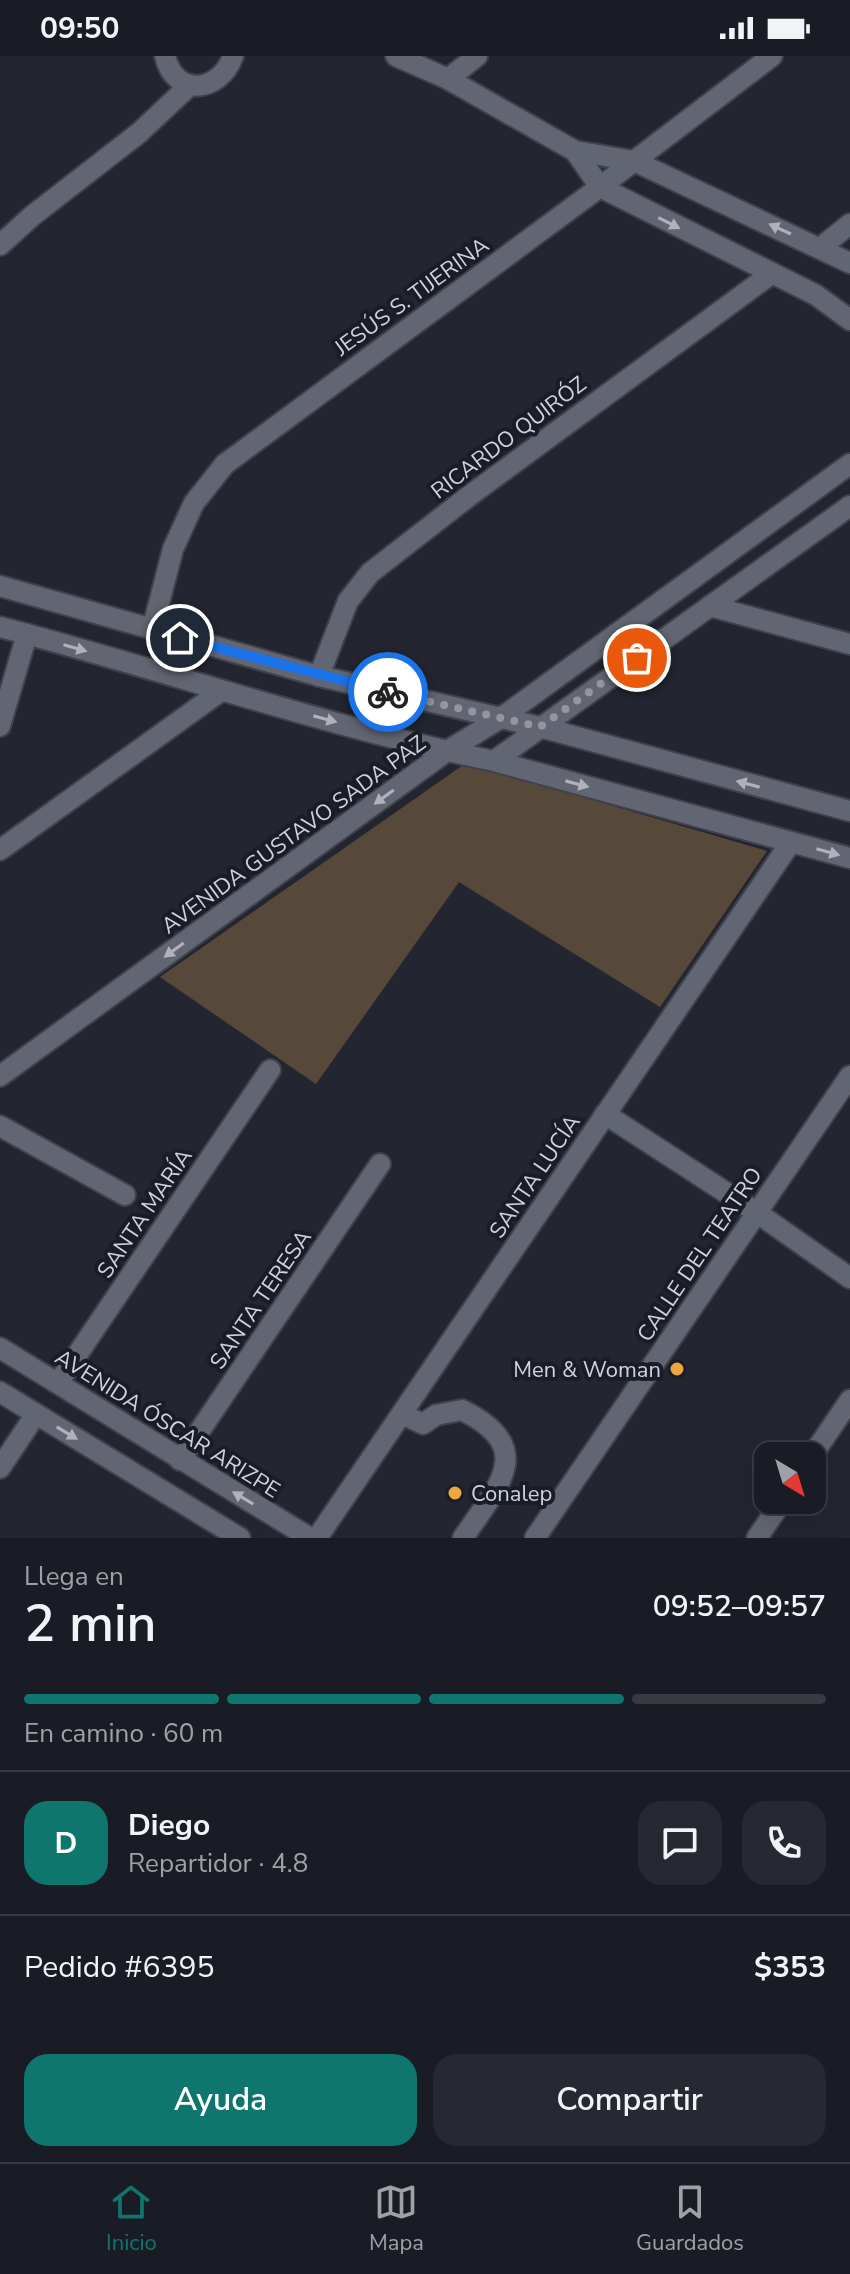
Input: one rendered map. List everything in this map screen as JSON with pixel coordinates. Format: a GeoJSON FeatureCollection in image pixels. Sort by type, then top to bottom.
{"type":"FeatureCollection","features":[{"type":"Feature","properties":{"kind":"street"},"geometry":{"type":"LineString","coordinates":[[163,57],[178,80],[190,85],[204,85],[218,80],[228,70],[233,56]]}},
{"type":"Feature","properties":{"kind":"street"},"geometry":{"type":"LineString","coordinates":[[396,56],[448,79],[575,151],[634,161],[850,263]]}},
{"type":"Feature","properties":{"kind":"street"},"geometry":{"type":"LineString","coordinates":[[448,79],[477,56]]}},
{"type":"Feature","properties":{"kind":"street","name":"JESÚS S. TIJERINA"},"geometry":{"type":"LineString","coordinates":[[152,630],[173,549],[194,503],[225,464],[772,56]]}},
{"type":"Feature","properties":{"kind":"street"},"geometry":{"type":"LineString","coordinates":[[0,245],[32,216],[139,133],[190,85]]}},
{"type":"Feature","properties":{"kind":"street"},"geometry":{"type":"LineString","coordinates":[[575,151],[600,187],[816,295],[850,320]]}},
{"type":"Feature","properties":{"kind":"street"},"geometry":{"type":"LineString","coordinates":[[820,248],[850,224]]}},
{"type":"Feature","properties":{"kind":"street","name":"RICARDO QUIRÓZ"},"geometry":{"type":"LineString","coordinates":[[319,676],[348,601],[370,573],[469,496],[771,274]]}},
{"type":"Feature","properties":{"kind":"street","name":"AVENIDA GUSTAVO SADA PAZ"},"geometry":{"type":"LineString","coordinates":[[0,1076],[447,751],[501,718],[850,464]]}},
{"type":"Feature","properties":{"kind":"street"},"geometry":{"type":"LineString","coordinates":[[494,761],[850,506]]}},
{"type":"Feature","properties":{"kind":"street"},"geometry":{"type":"LineString","coordinates":[[0,586],[319,676],[540,727],[850,811]]}},
{"type":"Feature","properties":{"kind":"street"},"geometry":{"type":"LineString","coordinates":[[710,606],[850,644]]}},
{"type":"Feature","properties":{"kind":"street"},"geometry":{"type":"LineString","coordinates":[[0,627],[221,691],[850,858]]}},
{"type":"Feature","properties":{"kind":"street"},"geometry":{"type":"LineString","coordinates":[[0,726],[27,634]]}},
{"type":"Feature","properties":{"kind":"street"},"geometry":{"type":"LineString","coordinates":[[0,850],[221,691]]}},
{"type":"Feature","properties":{"kind":"street","name":"SANTA LUCÍA"},"geometry":{"type":"LineString","coordinates":[[317,1538],[791,842]]}},
{"type":"Feature","properties":{"kind":"street","name":"SANTA MARÍA"},"geometry":{"type":"LineString","coordinates":[[58,1383],[270,1070]]}},
{"type":"Feature","properties":{"kind":"street","name":"CALLE DEL TEATRO"},"geometry":{"type":"LineString","coordinates":[[535,1538],[850,1076]]}},
{"type":"Feature","properties":{"kind":"street"},"geometry":{"type":"LineString","coordinates":[[605,1114],[756,1212],[850,1278]]}},
{"type":"Feature","properties":{"kind":"street"},"geometry":{"type":"LineString","coordinates":[[0,1126],[125,1195]]}},
{"type":"Feature","properties":{"kind":"street","name":"SANTA TERESA"},"geometry":{"type":"LineString","coordinates":[[180,1460],[380,1164]]}},
{"type":"Feature","properties":{"kind":"street","name":"AVENIDA ÓSCAR ARIZPE"},"geometry":{"type":"LineString","coordinates":[[0,1348],[310,1538]]}},
{"type":"Feature","properties":{"kind":"street"},"geometry":{"type":"LineString","coordinates":[[0,1392],[240,1538]]}},
{"type":"Feature","properties":{"kind":"street"},"geometry":{"type":"LineString","coordinates":[[822,1442],[850,1400]]}},
{"type":"Feature","properties":{"kind":"street"},"geometry":{"type":"LineString","coordinates":[[402,1414],[423,1424],[436,1415],[462,1410],[489,1426],[505,1447],[507,1463],[502,1476],[463,1538]]}},
{"type":"Feature","properties":{"kind":"street"},"geometry":{"type":"LineString","coordinates":[[0,1468],[36,1414]]}},
{"type":"Feature","properties":{"kind":"street"},"geometry":{"type":"LineString","coordinates":[[757,1538],[773,1514]]}},
{"type":"Feature","properties":{"kind":"shaded area"},"geometry":{"type":"Polygon","coordinates":[[[466,763],[767,851],[660,1007],[459,882],[316,1084],[160,977],[466,763]]]}},
{"type":"Feature","properties":{"kind":"way so far"},"geometry":{"type":"LineString","coordinates":[[388,692],[540,727],[637,658]]}},
{"type":"Feature","properties":{"kind":"place","name":"Men & Woman"},"geometry":{"type":"Point","coordinates":[677,1369]}},
{"type":"Feature","properties":{"kind":"place","name":"Conalep"},"geometry":{"type":"Point","coordinates":[455,1493]}},
{"type":"Feature","properties":{"kind":"route"},"geometry":{"type":"LineString","coordinates":[[180,638],[388,692]]}}]}
